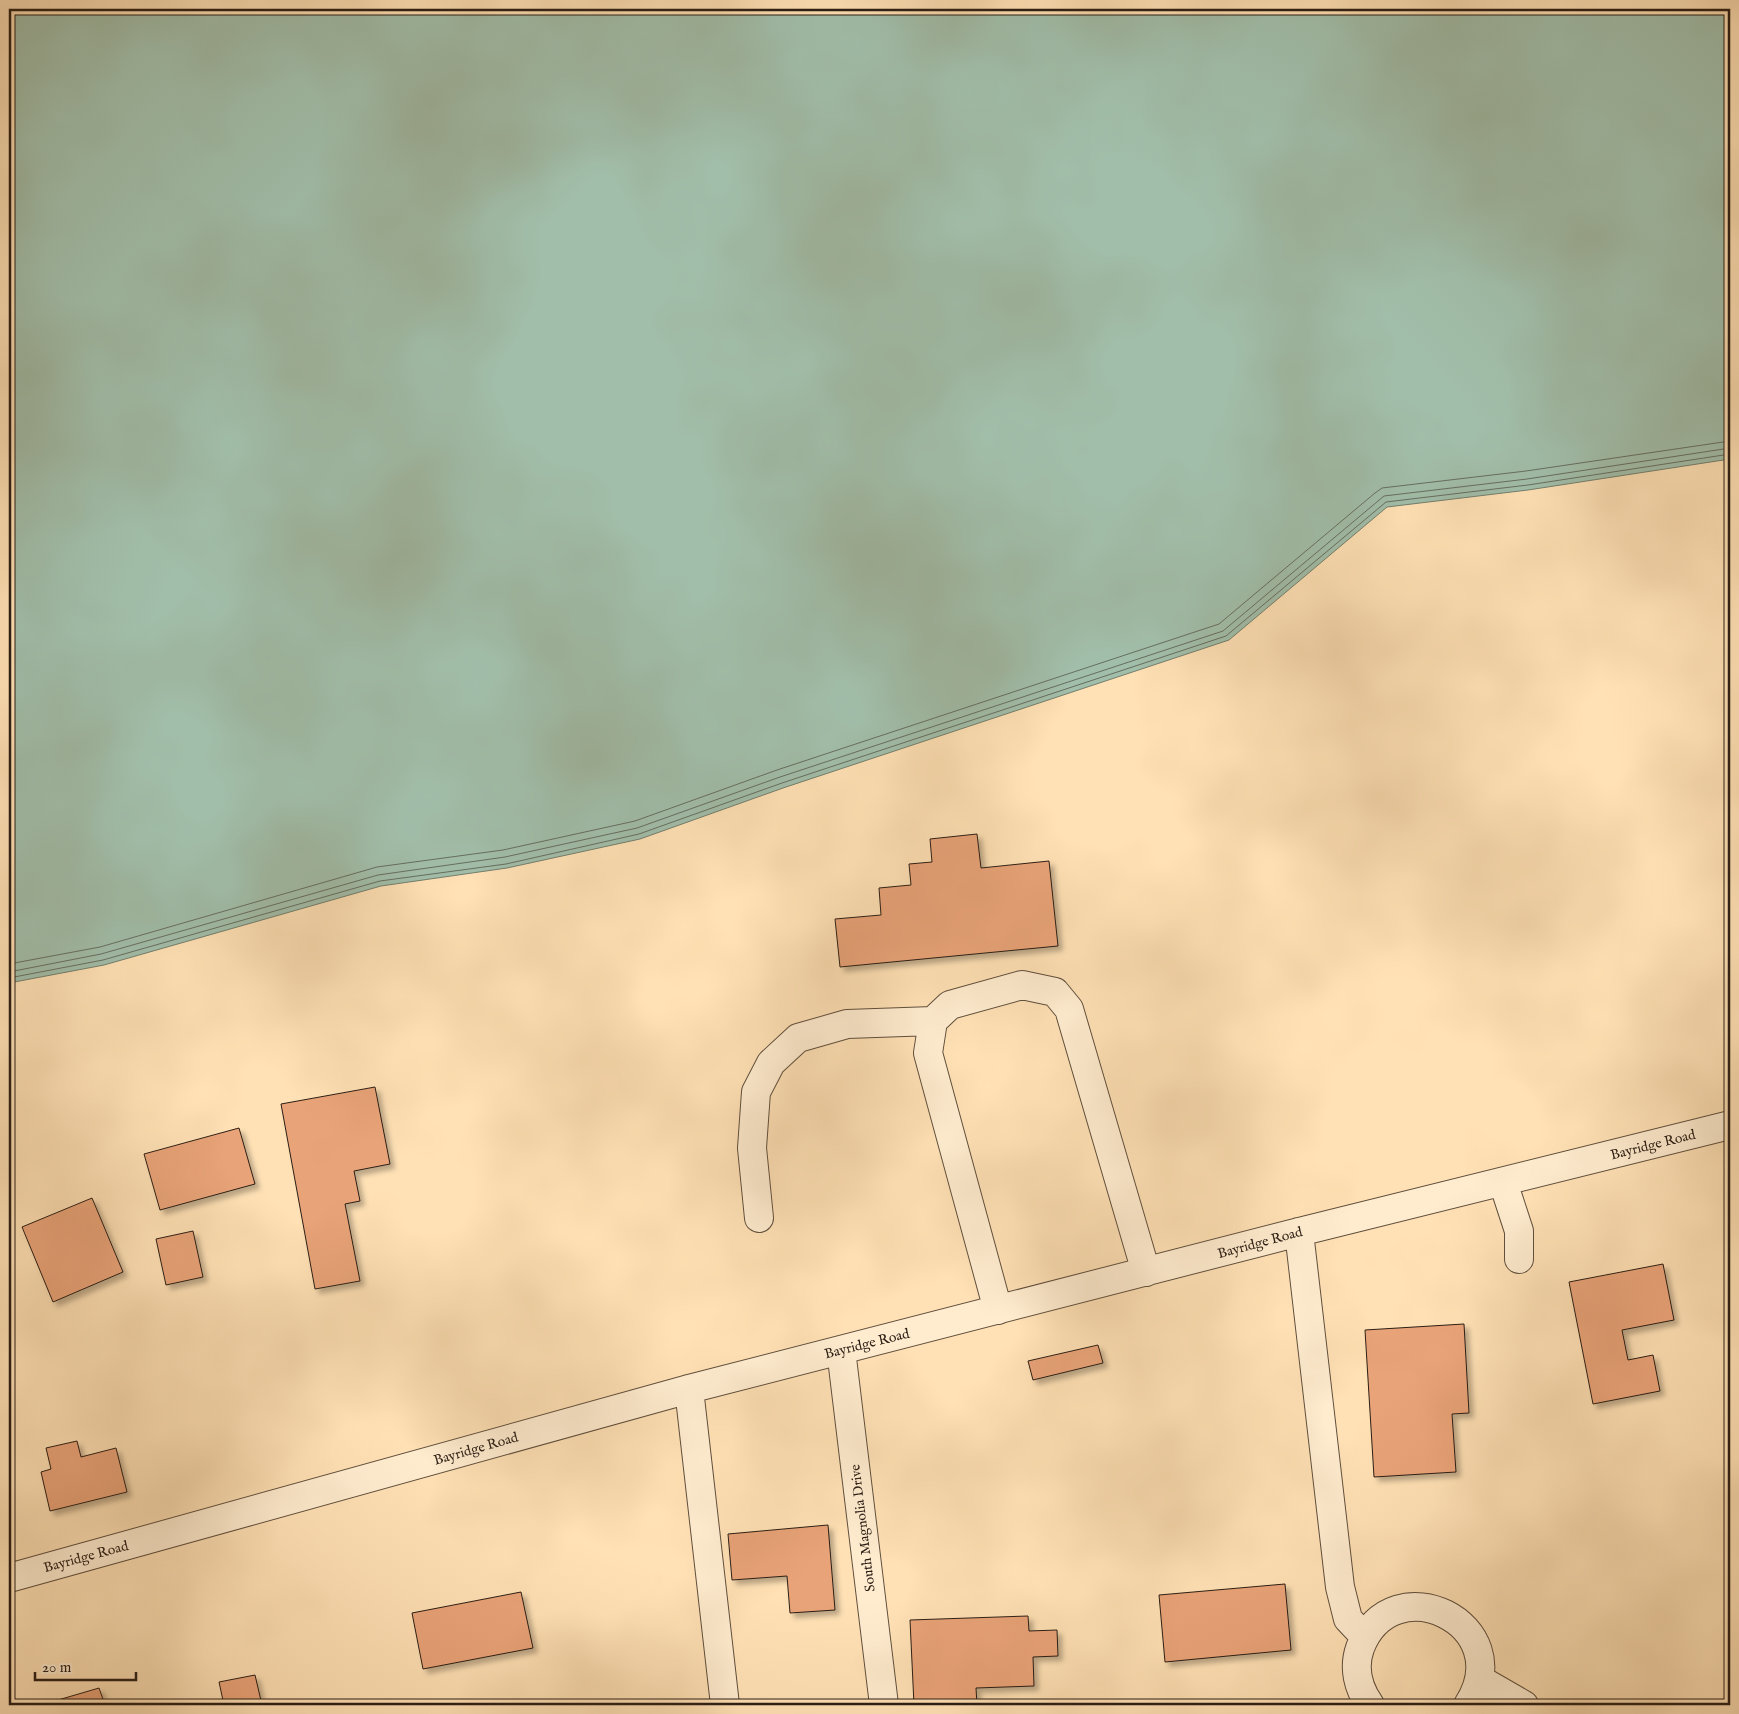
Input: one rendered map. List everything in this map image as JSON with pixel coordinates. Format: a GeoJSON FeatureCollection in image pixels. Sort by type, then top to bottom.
{"type":"FeatureCollection","features":[{"type":"Feature","properties":{"kind":"street"},"geometry":{"type":"LineString","coordinates":[[998,1310],[928,1053],[933,1021],[950,1005],[1022,984],[1056,992],[1070,1009],[1146,1272]]}},
{"type":"Feature","properties":{"kind":"street"},"geometry":{"type":"LineString","coordinates":[[759,1218],[752,1148],[756,1092],[771,1063],[798,1038],[847,1024],[933,1021]]}},
{"type":"Feature","properties":{"kind":"street","name":"Bayridge Road"},"geometry":{"type":"LineString","coordinates":[[9,1578],[689,1389],[1299,1232],[1730,1125]]}},
{"type":"Feature","properties":{"kind":"street"},"geometry":{"type":"LineString","coordinates":[[1503,1182],[1519,1231],[1518,1258]]}},
{"type":"Feature","properties":{"kind":"street"},"geometry":{"type":"LineString","coordinates":[[1299,1232],[1340,1588],[1348,1619],[1364,1637]]}},
{"type":"Feature","properties":{"kind":"street","name":"South Magnolia Drive"},"geometry":{"type":"LineString","coordinates":[[841,1350],[884,1705]]}},
{"type":"Feature","properties":{"kind":"street"},"geometry":{"type":"LineString","coordinates":[[689,1389],[725,1705]]}},
{"type":"Feature","properties":{"kind":"street"},"geometry":{"type":"LineString","coordinates":[[1370,1705],[1362,1694],[1357,1675],[1358,1655],[1364,1637],[1377,1622],[1393,1612],[1412,1607],[1431,1608],[1452,1616],[1468,1630],[1478,1650],[1481,1671],[1477,1692],[1468,1705]]}},
{"type":"Feature","properties":{"kind":"street"},"geometry":{"type":"LineString","coordinates":[[1479,1679],[1524,1705]]}},
{"type":"Feature","properties":{"kind":"water"},"geometry":{"type":"Polygon","coordinates":[[[9,9],[1730,9],[1730,459],[1528,490],[1387,507],[1229,640],[783,788],[640,839],[507,868],[381,886],[104,965],[9,983],[9,9]]]}},
{"type":"Feature","properties":{"kind":"building"},"geometry":{"type":"Polygon","coordinates":[[[977,834],[981,868],[1049,861],[1058,946],[840,967],[835,919],[881,915],[879,888],[911,885],[909,864],[932,862],[930,839],[977,834]]]}},
{"type":"Feature","properties":{"kind":"building"},"geometry":{"type":"Polygon","coordinates":[[[375,1087],[390,1164],[354,1171],[360,1201],[345,1204],[360,1281],[315,1289],[281,1104],[375,1087]]]}},
{"type":"Feature","properties":{"kind":"building"},"geometry":{"type":"Polygon","coordinates":[[[239,1128],[255,1184],[160,1210],[144,1154],[239,1128]]]}},
{"type":"Feature","properties":{"kind":"building"},"geometry":{"type":"Polygon","coordinates":[[[92,1198],[123,1272],[53,1302],[22,1227],[92,1198]]]}},
{"type":"Feature","properties":{"kind":"building"},"geometry":{"type":"Polygon","coordinates":[[[193,1231],[203,1277],[166,1285],[156,1239],[193,1231]]]}},
{"type":"Feature","properties":{"kind":"building"},"geometry":{"type":"Polygon","coordinates":[[[1663,1264],[1674,1320],[1622,1330],[1628,1360],[1653,1355],[1660,1391],[1593,1404],[1569,1282],[1663,1264]]]}},
{"type":"Feature","properties":{"kind":"building"},"geometry":{"type":"Polygon","coordinates":[[[1464,1324],[1469,1413],[1452,1414],[1456,1472],[1374,1477],[1365,1330],[1464,1324]]]}},
{"type":"Feature","properties":{"kind":"building"},"geometry":{"type":"Polygon","coordinates":[[[1098,1345],[1103,1363],[1033,1380],[1028,1361],[1098,1345]]]}},
{"type":"Feature","properties":{"kind":"building"},"geometry":{"type":"Polygon","coordinates":[[[77,1441],[81,1457],[116,1448],[127,1492],[50,1511],[41,1472],[51,1469],[46,1448],[77,1441]]]}},
{"type":"Feature","properties":{"kind":"building"},"geometry":{"type":"Polygon","coordinates":[[[828,1525],[835,1610],[790,1613],[787,1576],[732,1580],[728,1534],[828,1525]]]}},
{"type":"Feature","properties":{"kind":"building"},"geometry":{"type":"Polygon","coordinates":[[[1285,1584],[1291,1650],[1165,1662],[1159,1595],[1285,1584]]]}},
{"type":"Feature","properties":{"kind":"building"},"geometry":{"type":"Polygon","coordinates":[[[521,1592],[533,1648],[423,1669],[412,1613],[521,1592]]]}},
{"type":"Feature","properties":{"kind":"building"},"geometry":{"type":"Polygon","coordinates":[[[1028,1616],[1029,1631],[1057,1630],[1058,1656],[1033,1657],[1034,1686],[976,1688],[977,1705],[914,1705],[910,1620],[1028,1616]]]}},
{"type":"Feature","properties":{"kind":"building"},"geometry":{"type":"Polygon","coordinates":[[[255,1675],[262,1705],[224,1705],[219,1682],[255,1675]]]}},
{"type":"Feature","properties":{"kind":"building"},"geometry":{"type":"Polygon","coordinates":[[[99,1688],[105,1705],[41,1705],[99,1688]]]}}]}
